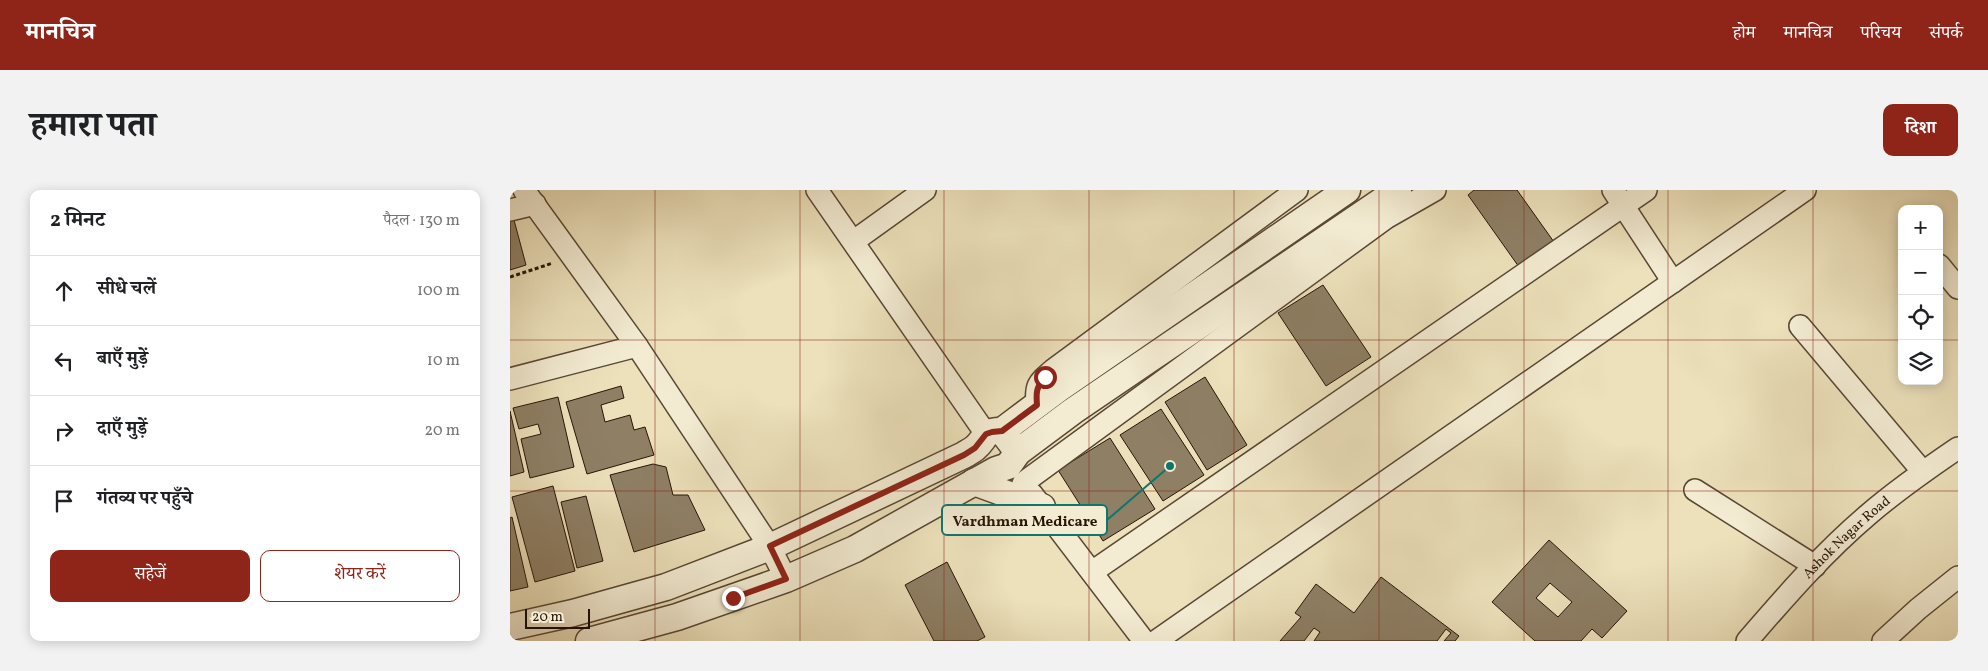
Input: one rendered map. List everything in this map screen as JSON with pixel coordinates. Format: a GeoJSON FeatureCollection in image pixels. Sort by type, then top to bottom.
{"type":"FeatureCollection","features":[{"type":"Feature","properties":{"kind":"street"},"geometry":{"type":"LineString","coordinates":[[817,190],[994,433],[1042,507],[1144,641]]}},
{"type":"Feature","properties":{"kind":"street"},"geometry":{"type":"LineString","coordinates":[[854,241],[925,190]]}},
{"type":"Feature","properties":{"kind":"street"},"geometry":{"type":"LineString","coordinates":[[1037,405],[1036,392],[1038,385],[1045,377],[1297,190]]}},
{"type":"Feature","properties":{"kind":"street"},"geometry":{"type":"LineString","coordinates":[[510,627],[573,613],[666,587],[770,546],[964,455],[1347,190]]}},
{"type":"Feature","properties":{"kind":"street"},"geometry":{"type":"LineString","coordinates":[[1017,467],[1074,411],[1398,190]]}},
{"type":"Feature","properties":{"kind":"street"},"geometry":{"type":"LineString","coordinates":[[589,641],[677,617],[786,579],[854,549],[974,482],[1017,467],[1386,218],[1435,190]]}},
{"type":"Feature","properties":{"kind":"street"},"geometry":{"type":"LineString","coordinates":[[1092,572],[1618,198],[1646,190]]}},
{"type":"Feature","properties":{"kind":"street"},"geometry":{"type":"LineString","coordinates":[[1156,641],[1805,190]]}},
{"type":"Feature","properties":{"kind":"street"},"geometry":{"type":"LineString","coordinates":[[510,210],[529,197],[636,346],[770,546],[786,579]]}},
{"type":"Feature","properties":{"kind":"street"},"geometry":{"type":"LineString","coordinates":[[1618,198],[1673,282]]}},
{"type":"Feature","properties":{"kind":"street"},"geometry":{"type":"LineString","coordinates":[[1943,270],[1958,288]]}},
{"type":"Feature","properties":{"kind":"street"},"geometry":{"type":"LineString","coordinates":[[1800,326],[1923,472]]}},
{"type":"Feature","properties":{"kind":"street"},"geometry":{"type":"LineString","coordinates":[[510,379],[636,346]]}},
{"type":"Feature","properties":{"kind":"street","name":"Ashok Nagar Road"},"geometry":{"type":"LineString","coordinates":[[1747,641],[1791,590],[1868,515],[1923,472],[1958,448]]}},
{"type":"Feature","properties":{"kind":"street"},"geometry":{"type":"LineString","coordinates":[[974,482],[1042,507]]}},
{"type":"Feature","properties":{"kind":"street"},"geometry":{"type":"LineString","coordinates":[[1695,490],[1815,566]]}},
{"type":"Feature","properties":{"kind":"street"},"geometry":{"type":"LineString","coordinates":[[1882,641],[1958,577]]}},
{"type":"Feature","properties":{"kind":"path"},"geometry":{"type":"LineString","coordinates":[[510,277],[572,257]]}},
{"type":"Feature","properties":{"kind":"building"},"geometry":{"type":"Polygon","coordinates":[[[1474,190],[1517,190],[1554,242],[1519,267],[1468,195],[1474,190]]]}},
{"type":"Feature","properties":{"kind":"building"},"geometry":{"type":"Polygon","coordinates":[[[514,220],[526,265],[510,270],[510,221],[514,220]]]}},
{"type":"Feature","properties":{"kind":"building"},"geometry":{"type":"Polygon","coordinates":[[[1323,285],[1371,357],[1326,386],[1278,313],[1323,285]]]}},
{"type":"Feature","properties":{"kind":"building"},"geometry":{"type":"Polygon","coordinates":[[[1205,377],[1247,445],[1207,470],[1165,402],[1205,377]]]}},
{"type":"Feature","properties":{"kind":"building"},"geometry":{"type":"Polygon","coordinates":[[[621,386],[624,398],[601,405],[605,422],[630,415],[634,430],[645,427],[654,455],[587,474],[566,402],[621,386]]]}},
{"type":"Feature","properties":{"kind":"building"},"geometry":{"type":"Polygon","coordinates":[[[558,397],[574,467],[530,478],[521,439],[541,434],[538,424],[519,429],[513,408],[558,397]]]}},
{"type":"Feature","properties":{"kind":"building"},"geometry":{"type":"Polygon","coordinates":[[[1161,409],[1204,475],[1163,501],[1120,435],[1161,409]]]}},
{"type":"Feature","properties":{"kind":"building"},"geometry":{"type":"Polygon","coordinates":[[[510,411],[524,472],[510,476],[510,411]]]}},
{"type":"Feature","properties":{"kind":"building"},"geometry":{"type":"Polygon","coordinates":[[[1110,438],[1155,509],[1103,541],[1058,470],[1110,438]]]}},
{"type":"Feature","properties":{"kind":"building"},"geometry":{"type":"Polygon","coordinates":[[[653,464],[666,467],[673,495],[688,495],[705,530],[634,552],[610,475],[653,464]]]}},
{"type":"Feature","properties":{"kind":"building"},"geometry":{"type":"Polygon","coordinates":[[[553,486],[575,571],[535,582],[512,497],[553,486]]]}},
{"type":"Feature","properties":{"kind":"building"},"geometry":{"type":"Polygon","coordinates":[[[586,496],[603,561],[577,568],[561,502],[586,496]]]}},
{"type":"Feature","properties":{"kind":"building"},"geometry":{"type":"Polygon","coordinates":[[[512,517],[528,587],[510,591],[510,518],[512,517]]]}},
{"type":"Feature","properties":{"kind":"building"},"geometry":{"type":"Polygon","coordinates":[[[1549,540],[1627,611],[1602,638],[1592,629],[1581,641],[1535,641],[1492,602],[1549,540]],[[1550,583],[1536,598],[1558,617],[1572,602],[1550,583]]]}},
{"type":"Feature","properties":{"kind":"building"},"geometry":{"type":"Polygon","coordinates":[[[947,562],[985,637],[977,641],[934,641],[905,585],[947,562]]]}},
{"type":"Feature","properties":{"kind":"building"},"geometry":{"type":"Polygon","coordinates":[[[1381,577],[1459,636],[1455,641],[1444,641],[1451,633],[1446,629],[1437,641],[1314,641],[1320,632],[1314,628],[1304,641],[1280,641],[1301,617],[1295,613],[1316,584],[1354,613],[1381,577]]]}},
{"type":"Feature","properties":{"kind":"place","name":"Vardhman Medicare"},"geometry":{"type":"Point","coordinates":[1170,466]}},
{"type":"Feature","properties":{"kind":"route"},"geometry":{"type":"LineString","coordinates":[[733,598],[786,579],[770,546],[964,455],[975,448],[986,434],[1002,431],[1037,405],[1036,392],[1038,385],[1045,377]]}}]}
